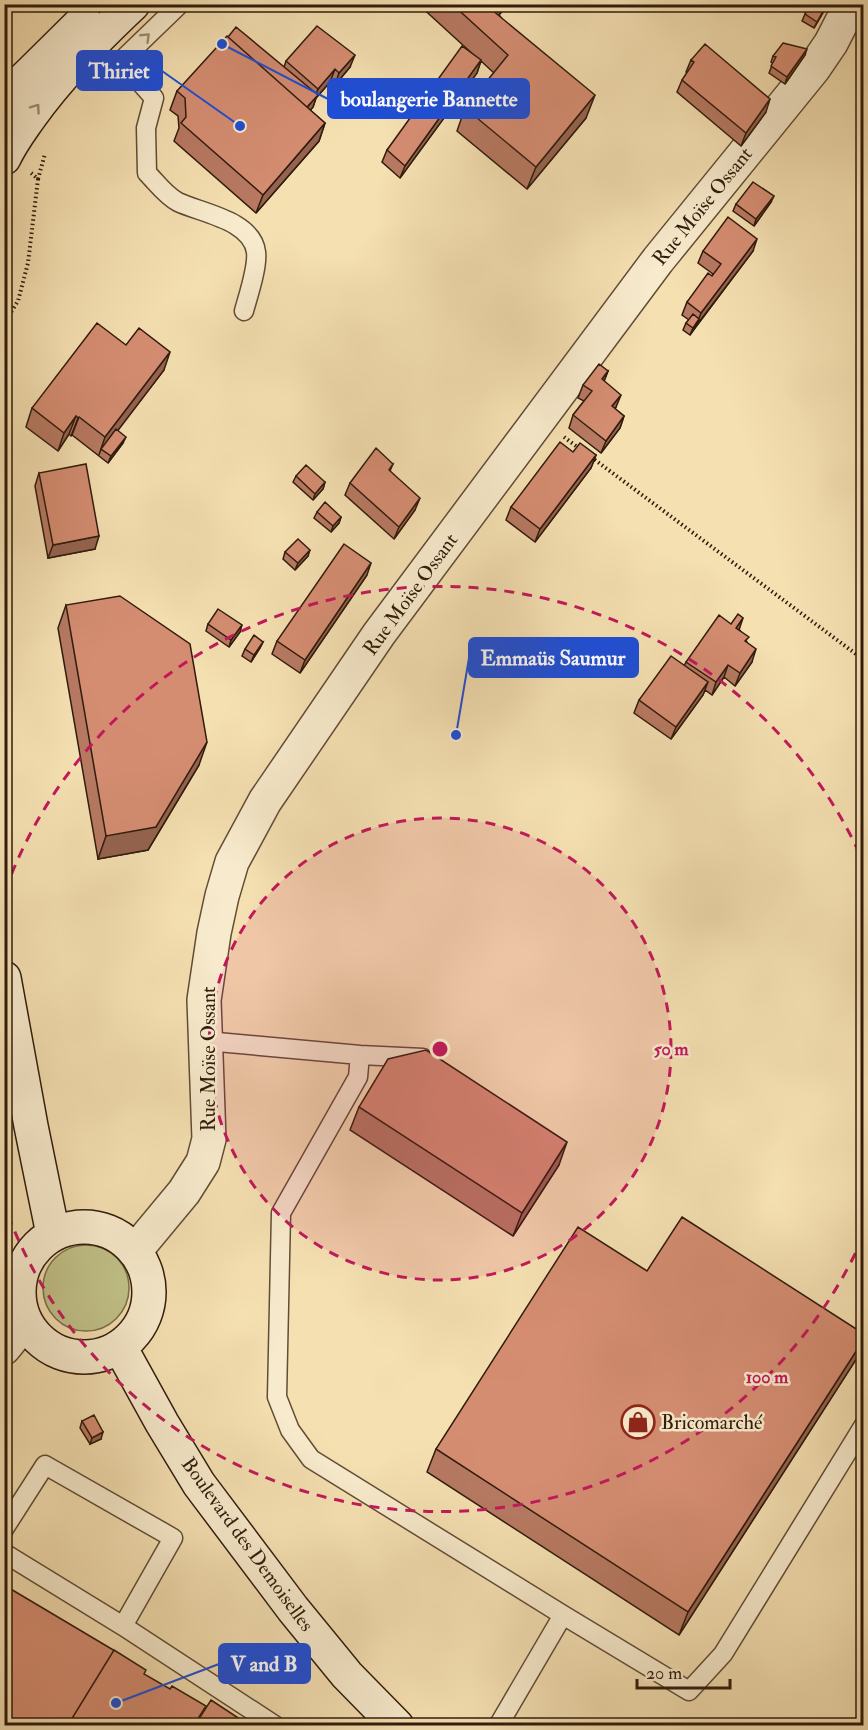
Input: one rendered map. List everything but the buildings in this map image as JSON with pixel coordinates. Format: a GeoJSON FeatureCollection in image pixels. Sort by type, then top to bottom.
{"type":"FeatureCollection","features":[{"type":"Feature","properties":{"kind":"street"},"geometry":{"type":"LineString","coordinates":[[4,99],[100,4]]}},
{"type":"Feature","properties":{"kind":"street"},"geometry":{"type":"LineString","coordinates":[[6,154],[45,96],[77,58],[133,4]]}},
{"type":"Feature","properties":{"kind":"street","name":"Rue Moïse Ossant"},"geometry":{"type":"LineString","coordinates":[[135,1251],[184,1192],[202,1162],[209,1139],[204,1000],[212,945],[232,862],[265,801],[379,634],[658,260],[814,68],[831,43],[851,4]]}},
{"type":"Feature","properties":{"kind":"street"},"geometry":{"type":"LineString","coordinates":[[4,978],[53,1234]]}},
{"type":"Feature","properties":{"kind":"street"},"geometry":{"type":"LineString","coordinates":[[78,1227],[107,1231],[118,1236],[135,1251],[143,1264],[149,1286],[148,1308],[138,1329],[120,1347],[109,1353],[89,1358],[66,1356],[39,1341],[26,1322],[19,1303],[19,1281],[31,1253],[53,1234],[78,1227]]}},
{"type":"Feature","properties":{"kind":"street"},"geometry":{"type":"LineString","coordinates":[[4,1348],[26,1322]]}},
{"type":"Feature","properties":{"kind":"street","name":"Boulevard des Demoiselles"},"geometry":{"type":"LineString","coordinates":[[120,1347],[199,1484],[293,1609],[347,1675],[397,1725]]}},
{"type":"Feature","properties":{"kind":"lane"},"geometry":{"type":"LineString","coordinates":[[120,62],[180,4]]}},
{"type":"Feature","properties":{"kind":"lane"},"geometry":{"type":"LineString","coordinates":[[77,58],[120,62],[131,72],[154,98],[146,128],[147,173],[175,201],[236,224],[249,237],[256,252],[254,273],[244,311]]}},
{"type":"Feature","properties":{"kind":"lane"},"geometry":{"type":"LineString","coordinates":[[206,1041],[360,1055],[431,1058]]}},
{"type":"Feature","properties":{"kind":"lane"},"geometry":{"type":"LineString","coordinates":[[360,1055],[358,1077],[280,1213],[277,1397],[290,1430],[311,1460],[688,1691],[723,1654],[864,1425]]}},
{"type":"Feature","properties":{"kind":"lane"},"geometry":{"type":"LineString","coordinates":[[4,1529],[45,1465],[173,1538],[123,1626]]}},
{"type":"Feature","properties":{"kind":"lane"},"geometry":{"type":"LineString","coordinates":[[4,1553],[123,1626],[276,1725]]}},
{"type":"Feature","properties":{"kind":"lane"},"geometry":{"type":"LineString","coordinates":[[498,1725],[563,1615]]}},
{"type":"Feature","properties":{"kind":"path"},"geometry":{"type":"LineString","coordinates":[[4,322],[18,301],[28,263],[38,179],[6,154]]}},
{"type":"Feature","properties":{"kind":"path"},"geometry":{"type":"LineString","coordinates":[[539,419],[864,660]]}},
{"type":"Feature","properties":{"kind":"green space"},"geometry":{"type":"Polygon","coordinates":[[[86,1245],[110,1252],[122,1264],[129,1288],[122,1312],[110,1324],[86,1331],[62,1324],[50,1312],[43,1288],[50,1264],[62,1252],[86,1245]]]}},
{"type":"Feature","properties":{"kind":"place","name":"boulangerie Bannette"},"geometry":{"type":"Point","coordinates":[222,44]}},
{"type":"Feature","properties":{"kind":"place","name":"Thiriet"},"geometry":{"type":"Point","coordinates":[240,126]}},
{"type":"Feature","properties":{"kind":"place","name":"Emmaüs Saumur"},"geometry":{"type":"Point","coordinates":[456,735]}},
{"type":"Feature","properties":{"kind":"place","name":"Bricomarché"},"geometry":{"type":"Point","coordinates":[638,1422]}},
{"type":"Feature","properties":{"kind":"place","name":"V and B"},"geometry":{"type":"Point","coordinates":[116,1703]}}]}
